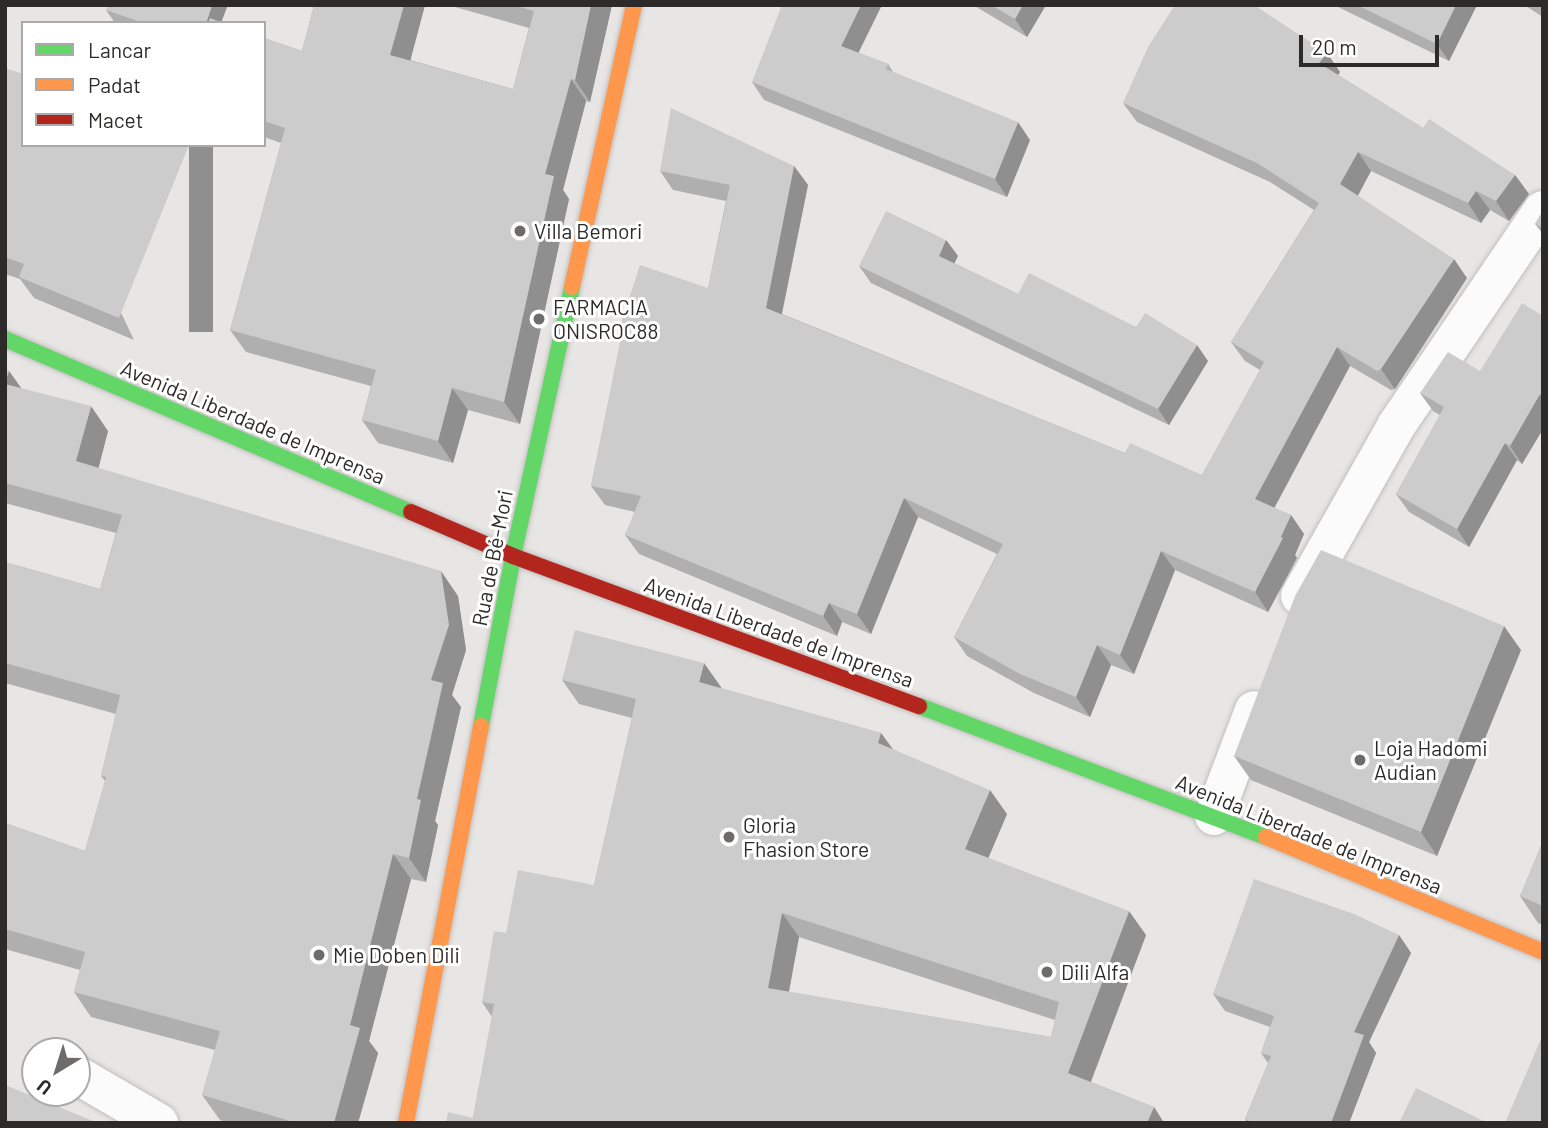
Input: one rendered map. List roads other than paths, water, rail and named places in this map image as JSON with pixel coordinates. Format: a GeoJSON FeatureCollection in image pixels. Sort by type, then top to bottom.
{"type":"FeatureCollection","features":[{"type":"Feature","properties":{"kind":"main road","name":"Rua de Bé-Mori"},"geometry":{"type":"LineString","coordinates":[[406,1123],[513,556],[634,5]]}},
{"type":"Feature","properties":{"kind":"main road","name":"Avenida Liberdade de Imprensa"},"geometry":{"type":"LineString","coordinates":[[5,339],[513,556],[1214,816],[1543,952]]}},
{"type":"Feature","properties":{"kind":"street"},"geometry":{"type":"LineString","coordinates":[[1287,624],[1396,426],[1543,210]]}},
{"type":"Feature","properties":{"kind":"street"},"geometry":{"type":"LineString","coordinates":[[1214,816],[1268,675]]}},
{"type":"Feature","properties":{"kind":"street"},"geometry":{"type":"LineString","coordinates":[[91,1083],[159,1123]]}},
{"type":"Feature","properties":{"kind":"place","name":"Villa Bemori"},"geometry":{"type":"Point","coordinates":[520,231]}},
{"type":"Feature","properties":{"kind":"place","name":"FARMACIA ONISROC88"},"geometry":{"type":"Point","coordinates":[539,319]}},
{"type":"Feature","properties":{"kind":"place","name":"Loja Hadomi Audian"},"geometry":{"type":"Point","coordinates":[1360,760]}},
{"type":"Feature","properties":{"kind":"place","name":"Gloria Fhasion Store"},"geometry":{"type":"Point","coordinates":[729,837]}},
{"type":"Feature","properties":{"kind":"place","name":"Mie Doben Dili"},"geometry":{"type":"Point","coordinates":[319,955]}},
{"type":"Feature","properties":{"kind":"place","name":"Dili Alfa"},"geometry":{"type":"Point","coordinates":[1047,972]}}]}
